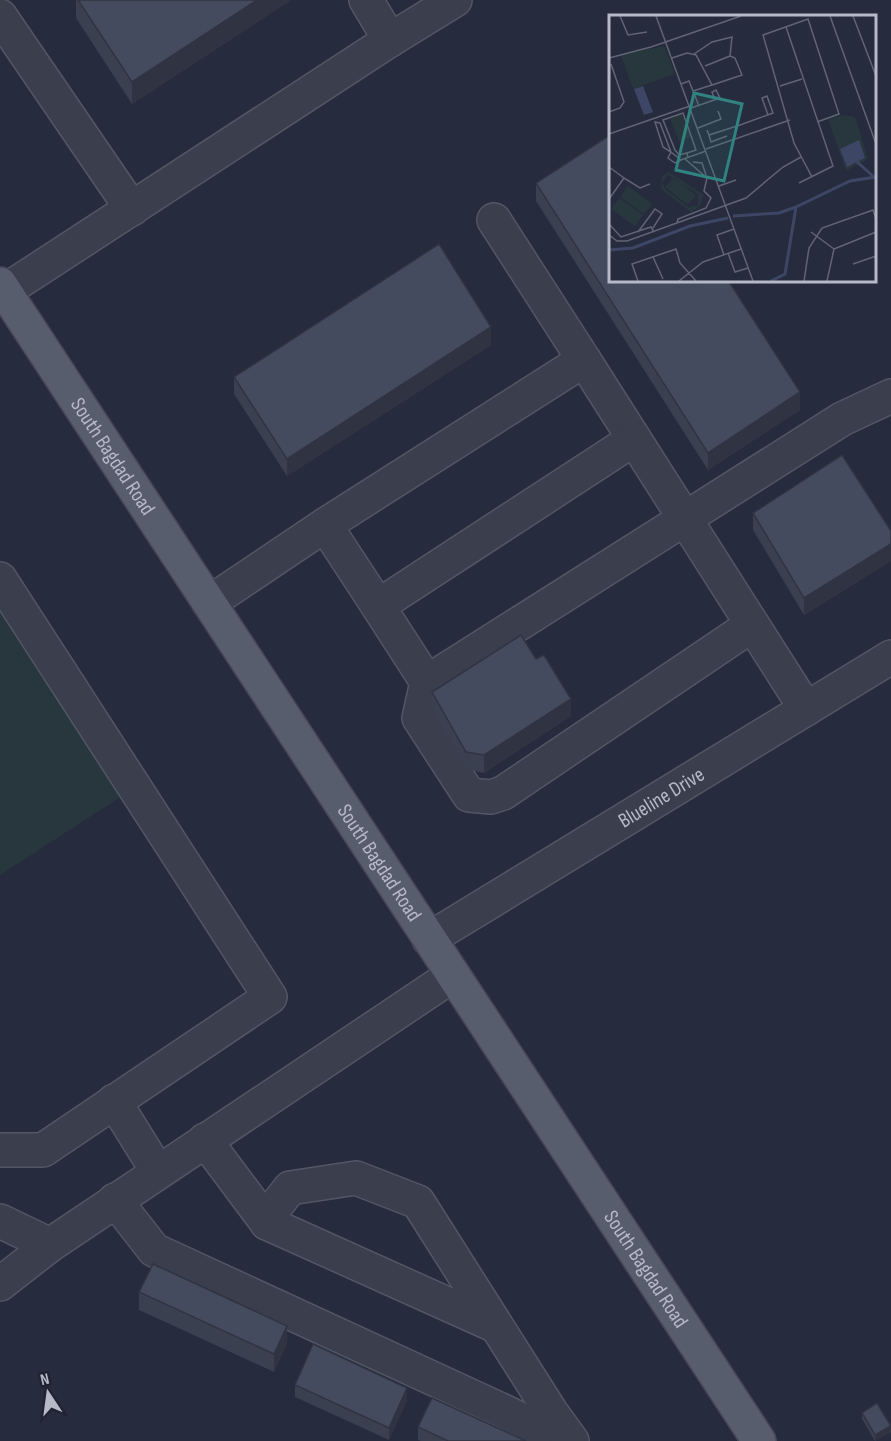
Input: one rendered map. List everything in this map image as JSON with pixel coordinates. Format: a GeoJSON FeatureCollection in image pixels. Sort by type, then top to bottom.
{"type":"FeatureCollection","features":[{"type":"Feature","properties":{"kind":"main road","name":"South Bagdad Road"},"geometry":{"type":"LineString","coordinates":[[3,288],[759,1441]]}},
{"type":"Feature","properties":{"kind":"street"},"geometry":{"type":"LineString","coordinates":[[366,0],[390,40]]}},
{"type":"Feature","properties":{"kind":"street"},"geometry":{"type":"LineString","coordinates":[[3,288],[132,209],[455,0]]}},
{"type":"Feature","properties":{"kind":"street"},"geometry":{"type":"LineString","coordinates":[[0,16],[132,209]]}},
{"type":"Feature","properties":{"kind":"street"},"geometry":{"type":"LineString","coordinates":[[494,220],[806,709]]}},
{"type":"Feature","properties":{"kind":"street"},"geometry":{"type":"LineString","coordinates":[[209,603],[325,525],[584,360]]}},
{"type":"Feature","properties":{"kind":"street"},"geometry":{"type":"LineString","coordinates":[[752,625],[503,793],[491,797],[469,795],[419,718],[427,682],[842,419],[891,396]]}},
{"type":"Feature","properties":{"kind":"street"},"geometry":{"type":"LineString","coordinates":[[378,606],[634,439]]}},
{"type":"Feature","properties":{"kind":"street"},"geometry":{"type":"LineString","coordinates":[[325,525],[427,682]]}},
{"type":"Feature","properties":{"kind":"street"},"geometry":{"type":"LineString","coordinates":[[0,579],[270,997],[43,1150],[0,1150]]}},
{"type":"Feature","properties":{"kind":"street","name":"Blueline Drive"},"geometry":{"type":"LineString","coordinates":[[429,939],[891,657]]}},
{"type":"Feature","properties":{"kind":"street"},"geometry":{"type":"LineString","coordinates":[[0,1284],[50,1245],[115,1200],[453,975]]}},
{"type":"Feature","properties":{"kind":"street"},"geometry":{"type":"LineString","coordinates":[[114,1101],[158,1172]]}},
{"type":"Feature","properties":{"kind":"street"},"geometry":{"type":"LineString","coordinates":[[205,1140],[267,1223],[496,1326]]}},
{"type":"Feature","properties":{"kind":"street"},"geometry":{"type":"LineString","coordinates":[[267,1223],[268,1216],[290,1188],[356,1178],[418,1202],[550,1412],[572,1441]]}},
{"type":"Feature","properties":{"kind":"street"},"geometry":{"type":"LineString","coordinates":[[115,1200],[154,1250],[564,1441]]}},
{"type":"Feature","properties":{"kind":"street"},"geometry":{"type":"LineString","coordinates":[[0,1221],[50,1245]]}},
{"type":"Feature","properties":{"kind":"shaded area"},"geometry":{"type":"Polygon","coordinates":[[[0,603],[125,794],[0,875],[0,603]]]}},
{"type":"Feature","properties":{"kind":"building"},"geometry":{"type":"Polygon","coordinates":[[[78,0],[257,0],[132,82],[78,0]]]}},
{"type":"Feature","properties":{"kind":"building"},"geometry":{"type":"Polygon","coordinates":[[[609,136],[609,282],[729,282],[800,392],[708,453],[536,183],[609,136]]]}},
{"type":"Feature","properties":{"kind":"building"},"geometry":{"type":"Polygon","coordinates":[[[439,244],[491,327],[287,459],[234,377],[439,244]]]}},
{"type":"Feature","properties":{"kind":"building"},"geometry":{"type":"Polygon","coordinates":[[[842,455],[891,531],[891,544],[804,598],[753,513],[842,455]]]}},
{"type":"Feature","properties":{"kind":"building"},"geometry":{"type":"Polygon","coordinates":[[[521,635],[536,659],[544,655],[571,699],[484,755],[466,752],[432,692],[521,635]]]}},
{"type":"Feature","properties":{"kind":"building"},"geometry":{"type":"Polygon","coordinates":[[[153,1264],[287,1326],[274,1354],[139,1292],[153,1264]]]}},
{"type":"Feature","properties":{"kind":"building"},"geometry":{"type":"Polygon","coordinates":[[[313,1344],[407,1388],[389,1428],[295,1385],[313,1344]]]}},
{"type":"Feature","properties":{"kind":"building"},"geometry":{"type":"Polygon","coordinates":[[[432,1398],[526,1441],[448,1441],[418,1427],[432,1398]]]}},
{"type":"Feature","properties":{"kind":"building"},"geometry":{"type":"Polygon","coordinates":[[[877,1403],[891,1426],[875,1435],[862,1413],[877,1403]]]}}]}
